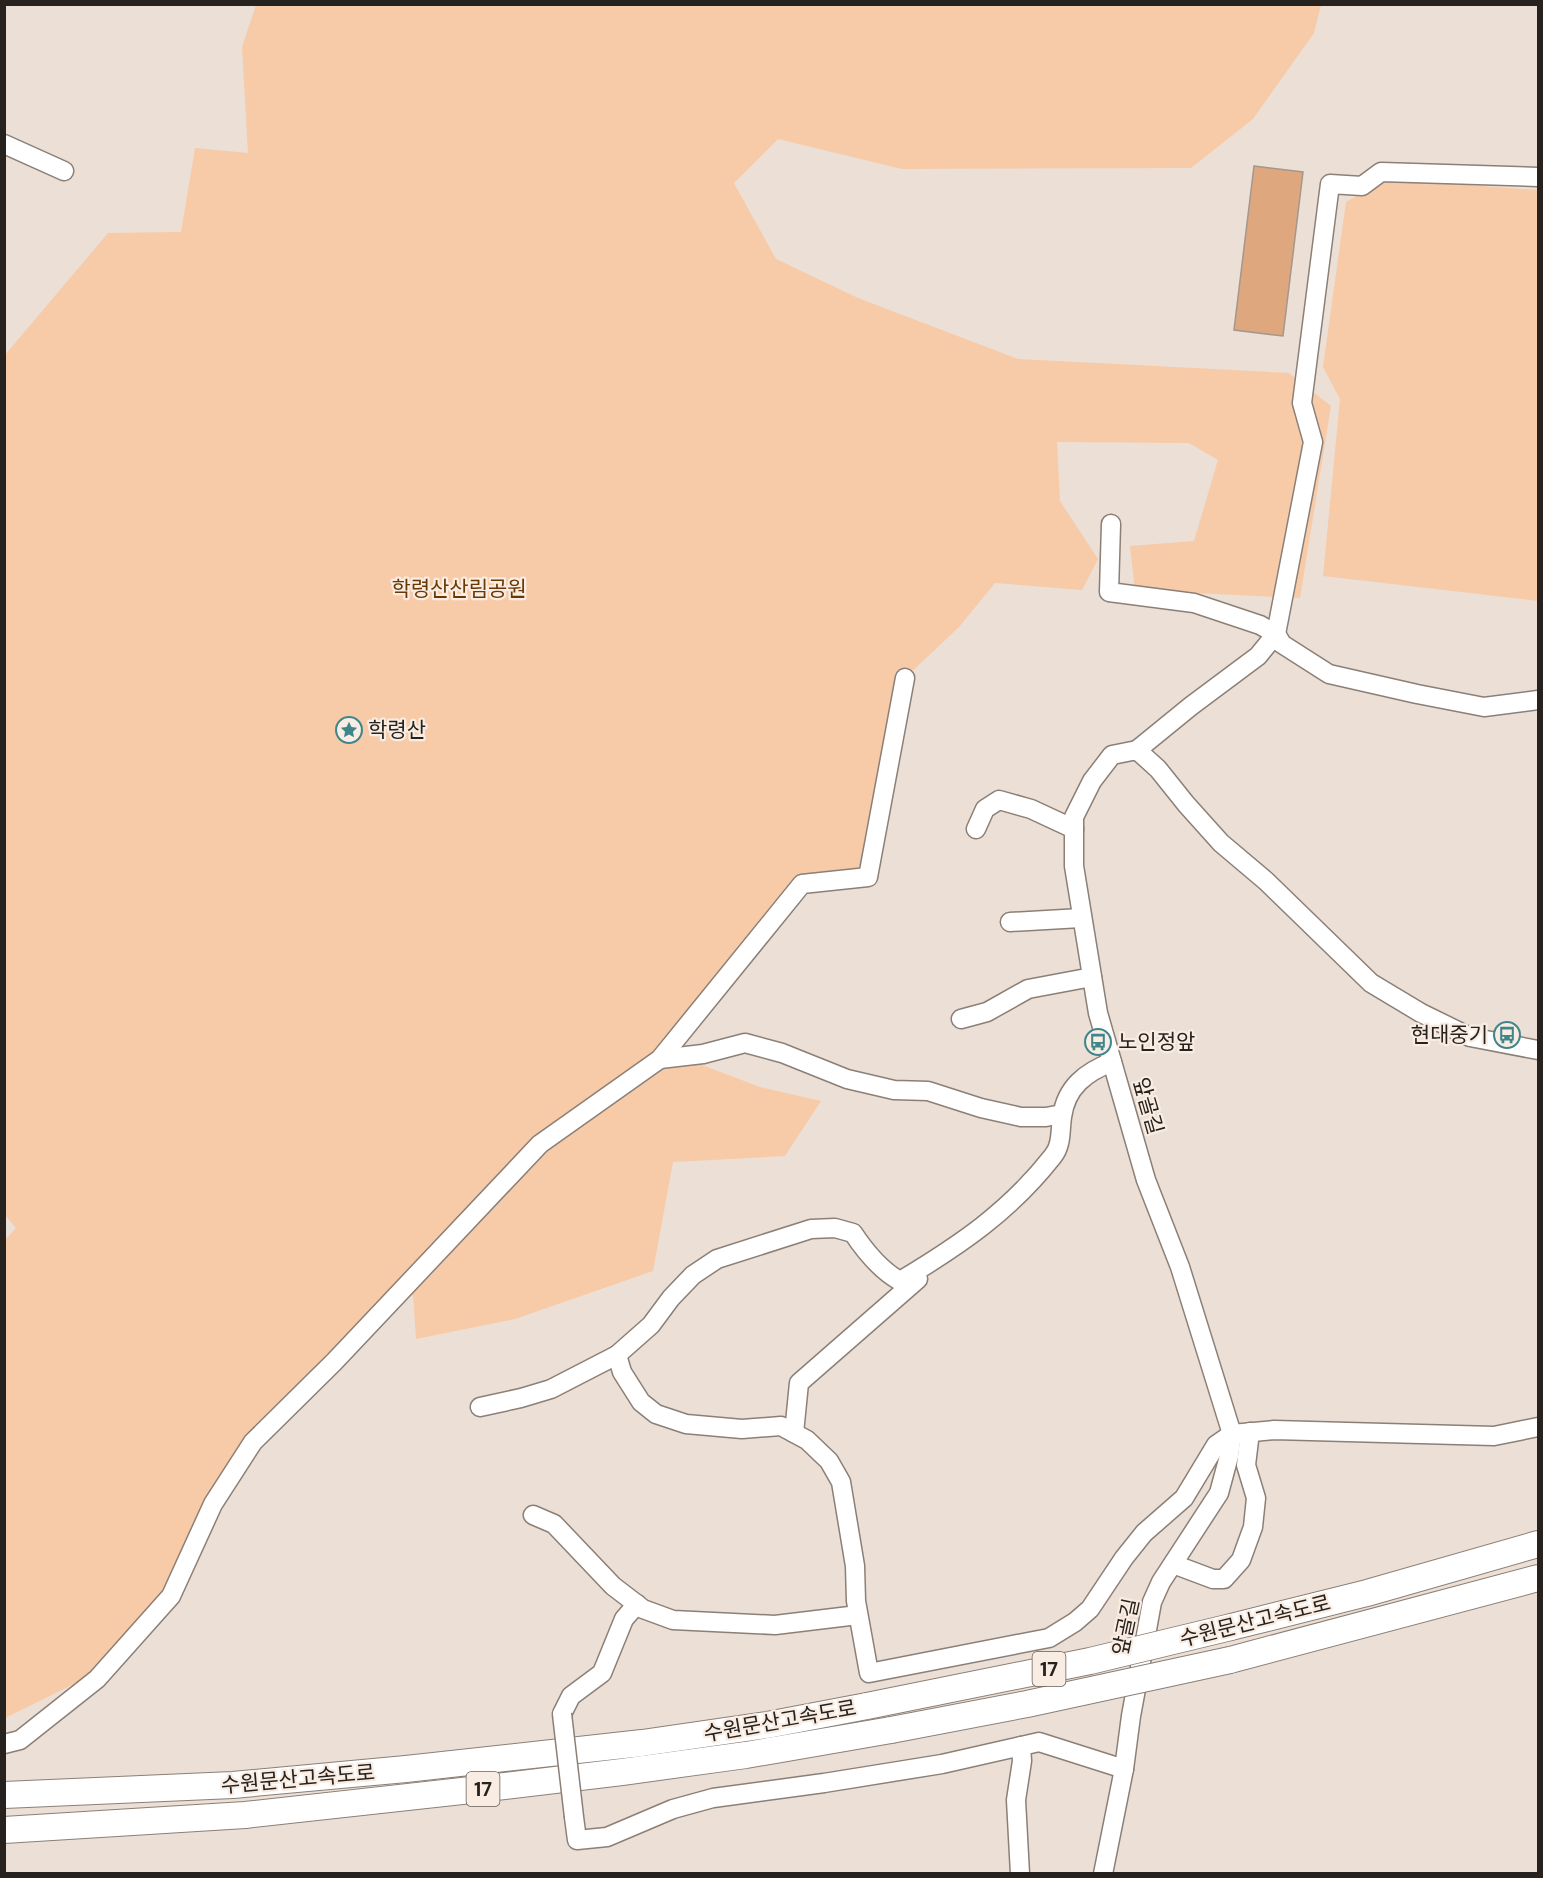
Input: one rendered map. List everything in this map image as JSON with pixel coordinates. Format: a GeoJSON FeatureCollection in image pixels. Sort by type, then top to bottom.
{"type":"FeatureCollection","features":[{"type":"Feature","properties":{"kind":"highway","name":"수원문산고속도로"},"geometry":{"type":"LineString","coordinates":[[4,1795],[232,1785],[406,1769],[642,1743],[767,1725],[1090,1661],[1367,1593],[1539,1544]]}},
{"type":"Feature","properties":{"kind":"highway","name":"수원문산고속도로"},"geometry":{"type":"LineString","coordinates":[[4,1830],[245,1815],[474,1790],[746,1755],[891,1731],[1230,1660],[1539,1578]]}},
{"type":"Feature","properties":{"kind":"street"},"geometry":{"type":"LineString","coordinates":[[4,144],[64,171]]}},
{"type":"Feature","properties":{"kind":"street"},"geometry":{"type":"LineString","coordinates":[[1539,177],[1381,172],[1362,186],[1330,184],[1302,403],[1313,442],[1276,634],[1258,656],[1137,750],[1158,769],[1221,843],[1266,882],[1371,983],[1421,1013],[1470,1037],[1539,1050]]}},
{"type":"Feature","properties":{"kind":"street"},"geometry":{"type":"LineString","coordinates":[[1111,524],[1109,592],[1194,603],[1260,625],[1276,634],[1282,644],[1329,674],[1484,707],[1539,700]]}},
{"type":"Feature","properties":{"kind":"street"},"geometry":{"type":"LineString","coordinates":[[4,1744],[20,1740],[97,1679],[171,1596],[213,1503],[253,1442],[334,1362],[540,1144],[660,1059],[802,884],[868,877],[905,678]]}},
{"type":"Feature","properties":{"kind":"street","name":"앞골길"},"geometry":{"type":"LineString","coordinates":[[1103,1874],[1124,1769],[1131,1716],[1152,1602],[1161,1582],[1219,1493],[1229,1456],[1241,1433],[1146,1180],[1098,1013],[1081,918],[1074,866],[1074,817],[1092,781],[1112,755],[1137,750]]}},
{"type":"Feature","properties":{"kind":"street"},"geometry":{"type":"LineString","coordinates":[[976,829],[985,809],[999,800],[1031,809],[1074,829]]}},
{"type":"Feature","properties":{"kind":"street"},"geometry":{"type":"LineString","coordinates":[[1010,922],[1081,918]]}},
{"type":"Feature","properties":{"kind":"street"},"geometry":{"type":"LineString","coordinates":[[961,1019],[987,1012],[1028,989],[1092,977]]}},
{"type":"Feature","properties":{"kind":"street"},"geometry":{"type":"LineString","coordinates":[[660,1059],[704,1054],[745,1043],[782,1053],[847,1079],[894,1090],[928,1091],[981,1108],[1021,1117],[1046,1117],[1062,1114]]}},
{"type":"Feature","properties":{"kind":"street"},"geometry":{"type":"LineString","coordinates":[[480,1407],[551,1389],[617,1355],[651,1325],[671,1298],[693,1275],[717,1259],[811,1229],[835,1228],[853,1233],[865,1251],[890,1275],[900,1281],[979,1230],[1033,1180],[1055,1153],[1061,1136],[1062,1114],[1070,1091],[1092,1070],[1112,1062]]}},
{"type":"Feature","properties":{"kind":"street"},"geometry":{"type":"LineString","coordinates":[[794,1433],[799,1383],[949,1251]]}},
{"type":"Feature","properties":{"kind":"street"},"geometry":{"type":"LineString","coordinates":[[617,1355],[622,1372],[640,1402],[656,1414],[686,1424],[742,1429],[781,1426],[807,1440],[829,1461],[841,1482],[855,1566],[858,1615],[869,1672],[1049,1638],[1075,1622],[1090,1609],[1124,1558],[1144,1533],[1184,1498],[1216,1444],[1241,1433],[1274,1430],[1494,1436],[1539,1427]]}},
{"type":"Feature","properties":{"kind":"street"},"geometry":{"type":"LineString","coordinates":[[1173,1564],[1213,1579],[1224,1579],[1241,1560],[1253,1527],[1256,1498],[1246,1465],[1241,1433]]}},
{"type":"Feature","properties":{"kind":"street"},"geometry":{"type":"LineString","coordinates":[[533,1515],[554,1524],[613,1586],[643,1610],[673,1620],[774,1624],[858,1615]]}},
{"type":"Feature","properties":{"kind":"street"},"geometry":{"type":"LineString","coordinates":[[637,1604],[624,1618],[602,1673],[571,1696],[562,1714],[577,1840],[607,1837],[673,1809],[712,1798],[942,1764],[1039,1742],[1124,1769]]}},
{"type":"Feature","properties":{"kind":"street"},"geometry":{"type":"LineString","coordinates":[[1020,1874],[1016,1800],[1022,1761],[1021,1746]]}},
{"type":"Feature","properties":{"kind":"green space","name":"학령산산림공원"},"geometry":{"type":"Polygon","coordinates":[[[256,5],[1321,5],[1314,33],[1253,119],[1191,168],[902,169],[778,139],[734,183],[776,259],[858,298],[1018,359],[1289,373],[1331,406],[1300,598],[1135,590],[1130,546],[1194,541],[1218,460],[1189,443],[1057,442],[1060,501],[1098,559],[1082,590],[995,583],[959,627],[905,678],[868,877],[802,884],[673,1054],[760,1087],[821,1101],[785,1156],[673,1162],[653,1271],[515,1319],[416,1339],[413,1295],[380,1317],[231,1464],[171,1596],[86,1678],[5,1718],[4,1241],[16,1228],[5,1215],[5,355],[108,233],[181,232],[195,148],[248,153],[242,47],[256,5]]]}},
{"type":"Feature","properties":{"kind":"green space"},"geometry":{"type":"Polygon","coordinates":[[[1386,179],[1538,190],[1538,601],[1323,576],[1340,399],[1323,367],[1346,202],[1386,179]]]}},
{"type":"Feature","properties":{"kind":"building"},"geometry":{"type":"Polygon","coordinates":[[[1254,166],[1303,172],[1283,336],[1234,330],[1254,166]]]}},
{"type":"Feature","properties":{"kind":"place","name":"학령산"},"geometry":{"type":"Point","coordinates":[349,730]}},
{"type":"Feature","properties":{"kind":"place","name":"현대중기"},"geometry":{"type":"Point","coordinates":[1507,1035]}},
{"type":"Feature","properties":{"kind":"place","name":"노인정앞"},"geometry":{"type":"Point","coordinates":[1098,1042]}}]}
